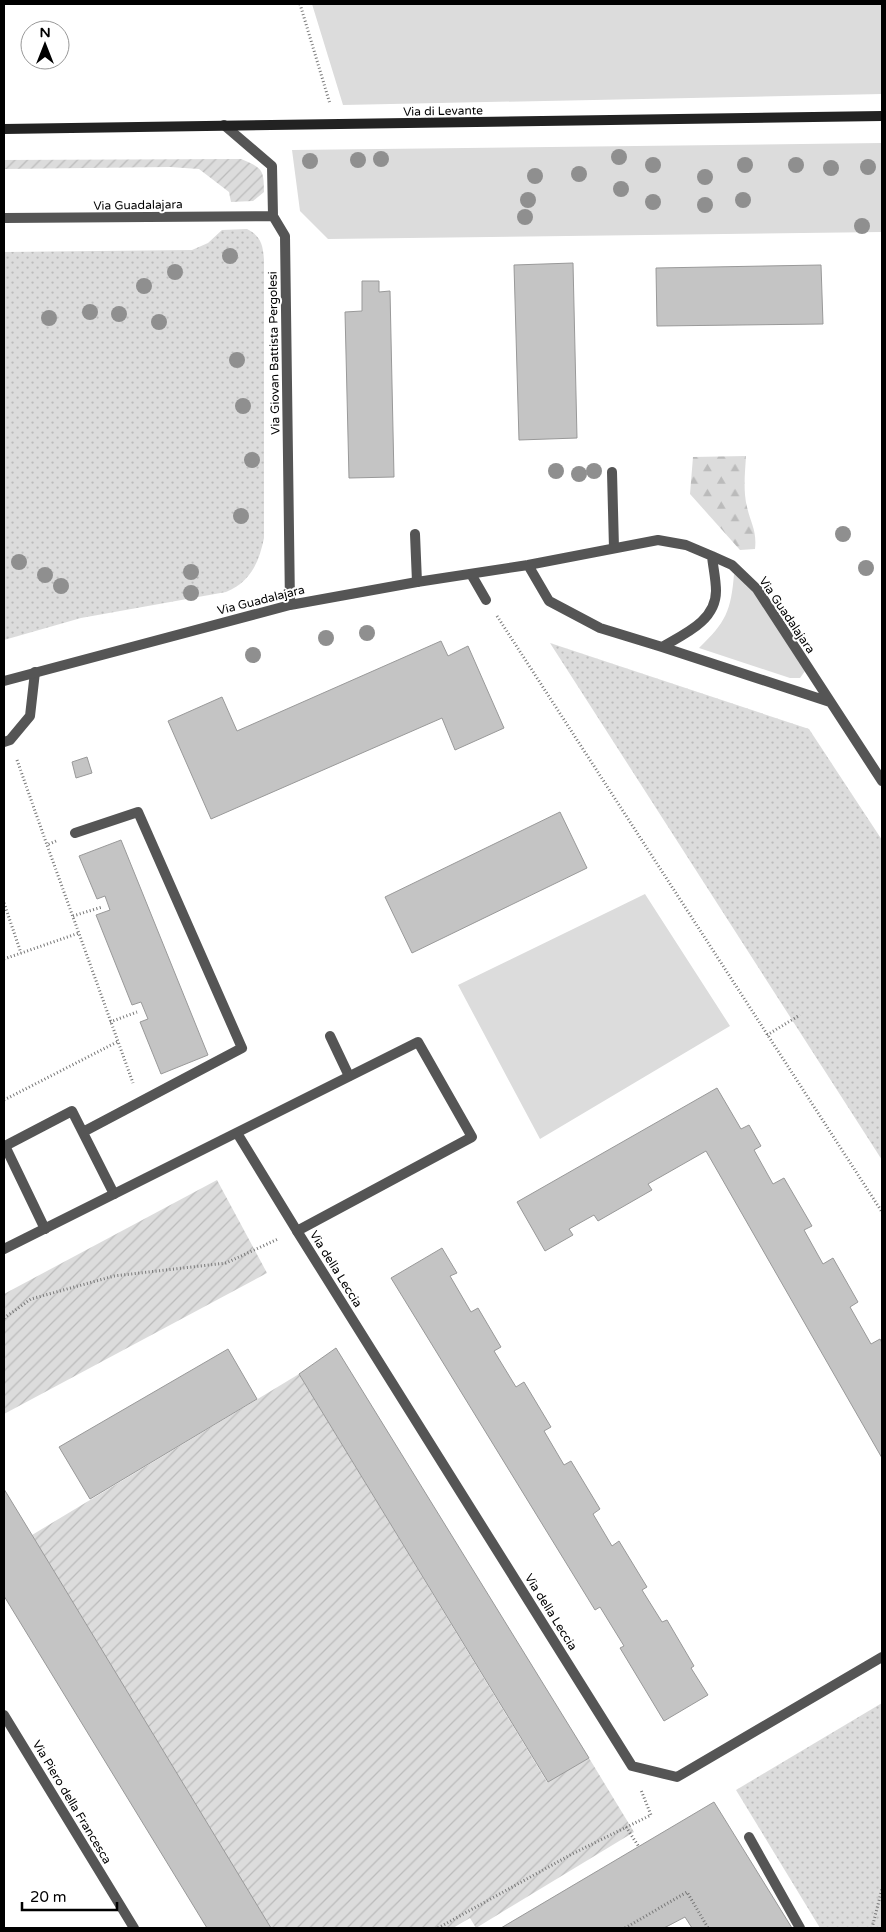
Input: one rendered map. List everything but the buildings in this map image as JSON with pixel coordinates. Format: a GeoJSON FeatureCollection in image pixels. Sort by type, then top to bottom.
{"type":"FeatureCollection","features":[{"type":"Feature","properties":{"kind":"main road","name":"Via di Levante"},"geometry":{"type":"LineString","coordinates":[[4,129],[882,116]]}},
{"type":"Feature","properties":{"kind":"street","name":"Via Giovan Battista Pergolesi"},"geometry":{"type":"LineString","coordinates":[[224,125],[272,166],[273,216],[285,236],[290,605]]}},
{"type":"Feature","properties":{"kind":"street","name":"Via Guadalajara"},"geometry":{"type":"LineString","coordinates":[[4,218],[273,216]]}},
{"type":"Feature","properties":{"kind":"street"},"geometry":{"type":"LineString","coordinates":[[612,472],[614,548]]}},
{"type":"Feature","properties":{"kind":"street"},"geometry":{"type":"LineString","coordinates":[[415,534],[417,582]]}},
{"type":"Feature","properties":{"kind":"street","name":"Via Guadalajara"},"geometry":{"type":"LineString","coordinates":[[4,681],[290,605],[417,582],[528,565],[658,540],[686,545],[732,565],[757,589],[882,781]]}},
{"type":"Feature","properties":{"kind":"street"},"geometry":{"type":"LineString","coordinates":[[662,647],[700,624],[711,610],[716,592],[712,556]]}},
{"type":"Feature","properties":{"kind":"street"},"geometry":{"type":"LineString","coordinates":[[528,565],[549,600],[600,628],[830,702]]}},
{"type":"Feature","properties":{"kind":"street"},"geometry":{"type":"LineString","coordinates":[[471,574],[486,600]]}},
{"type":"Feature","properties":{"kind":"street"},"geometry":{"type":"LineString","coordinates":[[7,741],[30,716],[35,672]]}},
{"type":"Feature","properties":{"kind":"street"},"geometry":{"type":"LineString","coordinates":[[75,833],[138,812],[242,1048],[83,1132]]}},
{"type":"Feature","properties":{"kind":"street"},"geometry":{"type":"LineString","coordinates":[[330,1036],[349,1076]]}},
{"type":"Feature","properties":{"kind":"street","name":"Via della Leccia"},"geometry":{"type":"LineString","coordinates":[[4,1249],[418,1042],[472,1137],[297,1231]]}},
{"type":"Feature","properties":{"kind":"street"},"geometry":{"type":"LineString","coordinates":[[45,1229],[6,1146],[72,1112],[114,1194]]}},
{"type":"Feature","properties":{"kind":"street","name":"Via della Leccia"},"geometry":{"type":"LineString","coordinates":[[237,1132],[632,1766]]}},
{"type":"Feature","properties":{"kind":"street"},"geometry":{"type":"LineString","coordinates":[[632,1766],[677,1777],[882,1657]]}},
{"type":"Feature","properties":{"kind":"street","name":"Via Piero della Francesca"},"geometry":{"type":"LineString","coordinates":[[4,1715],[134,1928]]}},
{"type":"Feature","properties":{"kind":"street"},"geometry":{"type":"LineString","coordinates":[[749,1837],[800,1928]]}},
{"type":"Feature","properties":{"kind":"path"},"geometry":{"type":"LineString","coordinates":[[300,4],[330,101],[331,125]]}},
{"type":"Feature","properties":{"kind":"path"},"geometry":{"type":"LineString","coordinates":[[486,600],[882,1212]]}},
{"type":"Feature","properties":{"kind":"path"},"geometry":{"type":"LineString","coordinates":[[7,741],[47,845],[140,1102]]}},
{"type":"Feature","properties":{"kind":"path"},"geometry":{"type":"LineString","coordinates":[[47,845],[75,833]]}},
{"type":"Feature","properties":{"kind":"path"},"geometry":{"type":"LineString","coordinates":[[4,903],[21,953]]}},
{"type":"Feature","properties":{"kind":"path"},"geometry":{"type":"LineString","coordinates":[[73,916],[102,907]]}},
{"type":"Feature","properties":{"kind":"path"},"geometry":{"type":"LineString","coordinates":[[4,959],[79,933]]}},
{"type":"Feature","properties":{"kind":"path"},"geometry":{"type":"LineString","coordinates":[[110,1022],[137,1012]]}},
{"type":"Feature","properties":{"kind":"path"},"geometry":{"type":"LineString","coordinates":[[767,1035],[800,1015]]}},
{"type":"Feature","properties":{"kind":"path"},"geometry":{"type":"LineString","coordinates":[[4,1100],[117,1042]]}},
{"type":"Feature","properties":{"kind":"path"},"geometry":{"type":"LineString","coordinates":[[4,1318],[31,1299],[114,1276],[226,1263],[255,1250]]}},
{"type":"Feature","properties":{"kind":"path"},"geometry":{"type":"LineString","coordinates":[[438,1928],[572,1854],[651,1815],[632,1766]]}},
{"type":"Feature","properties":{"kind":"path"},"geometry":{"type":"LineString","coordinates":[[626,1827],[639,1847]]}},
{"type":"Feature","properties":{"kind":"path"},"geometry":{"type":"LineString","coordinates":[[872,1928],[882,1890]]}},
{"type":"Feature","properties":{"kind":"path"},"geometry":{"type":"LineString","coordinates":[[624,1928],[687,1892],[708,1928]]}},
{"type":"Feature","properties":{"kind":"green space"},"geometry":{"type":"Polygon","coordinates":[[[312,4],[882,4],[882,94],[343,105],[312,4]]]}},
{"type":"Feature","properties":{"kind":"green space"},"geometry":{"type":"Polygon","coordinates":[[[882,143],[882,232],[328,239],[300,211],[292,150],[882,143]]]}},
{"type":"Feature","properties":{"kind":"green space"},"geometry":{"type":"Polygon","coordinates":[[[241,159],[258,167],[262,174],[264,192],[253,201],[231,202],[229,192],[199,169],[170,167],[4,169],[4,160],[241,159]]]}},
{"type":"Feature","properties":{"kind":"green space"},"geometry":{"type":"Polygon","coordinates":[[[247,229],[258,238],[263,250],[264,260],[264,538],[252,571],[241,583],[226,592],[81,618],[4,640],[4,252],[192,250],[208,243],[222,230],[247,229]]]}},
{"type":"Feature","properties":{"kind":"green space"},"geometry":{"type":"Polygon","coordinates":[[[746,456],[745,495],[754,532],[755,549],[740,550],[690,494],[693,457],[746,456]]]}},
{"type":"Feature","properties":{"kind":"green space"},"geometry":{"type":"Polygon","coordinates":[[[734,574],[751,587],[805,671],[800,678],[790,678],[699,648],[715,631],[726,615],[731,598],[734,574]]]}},
{"type":"Feature","properties":{"kind":"green space"},"geometry":{"type":"Polygon","coordinates":[[[550,643],[809,729],[882,840],[882,1160],[550,643]]]}},
{"type":"Feature","properties":{"kind":"green space"},"geometry":{"type":"Polygon","coordinates":[[[645,894],[730,1026],[540,1139],[458,985],[645,894]]]}},
{"type":"Feature","properties":{"kind":"green space"},"geometry":{"type":"Polygon","coordinates":[[[217,1180],[267,1273],[4,1414],[4,1294],[217,1180]]]}},
{"type":"Feature","properties":{"kind":"green space"},"geometry":{"type":"Polygon","coordinates":[[[299,1374],[547,1782],[589,1758],[634,1832],[476,1928],[470,1918],[453,1928],[271,1928],[32,1535],[299,1374]]]}},
{"type":"Feature","properties":{"kind":"green space"},"geometry":{"type":"Polygon","coordinates":[[[882,1703],[882,1928],[820,1928],[736,1790],[882,1703]]]}}]}
